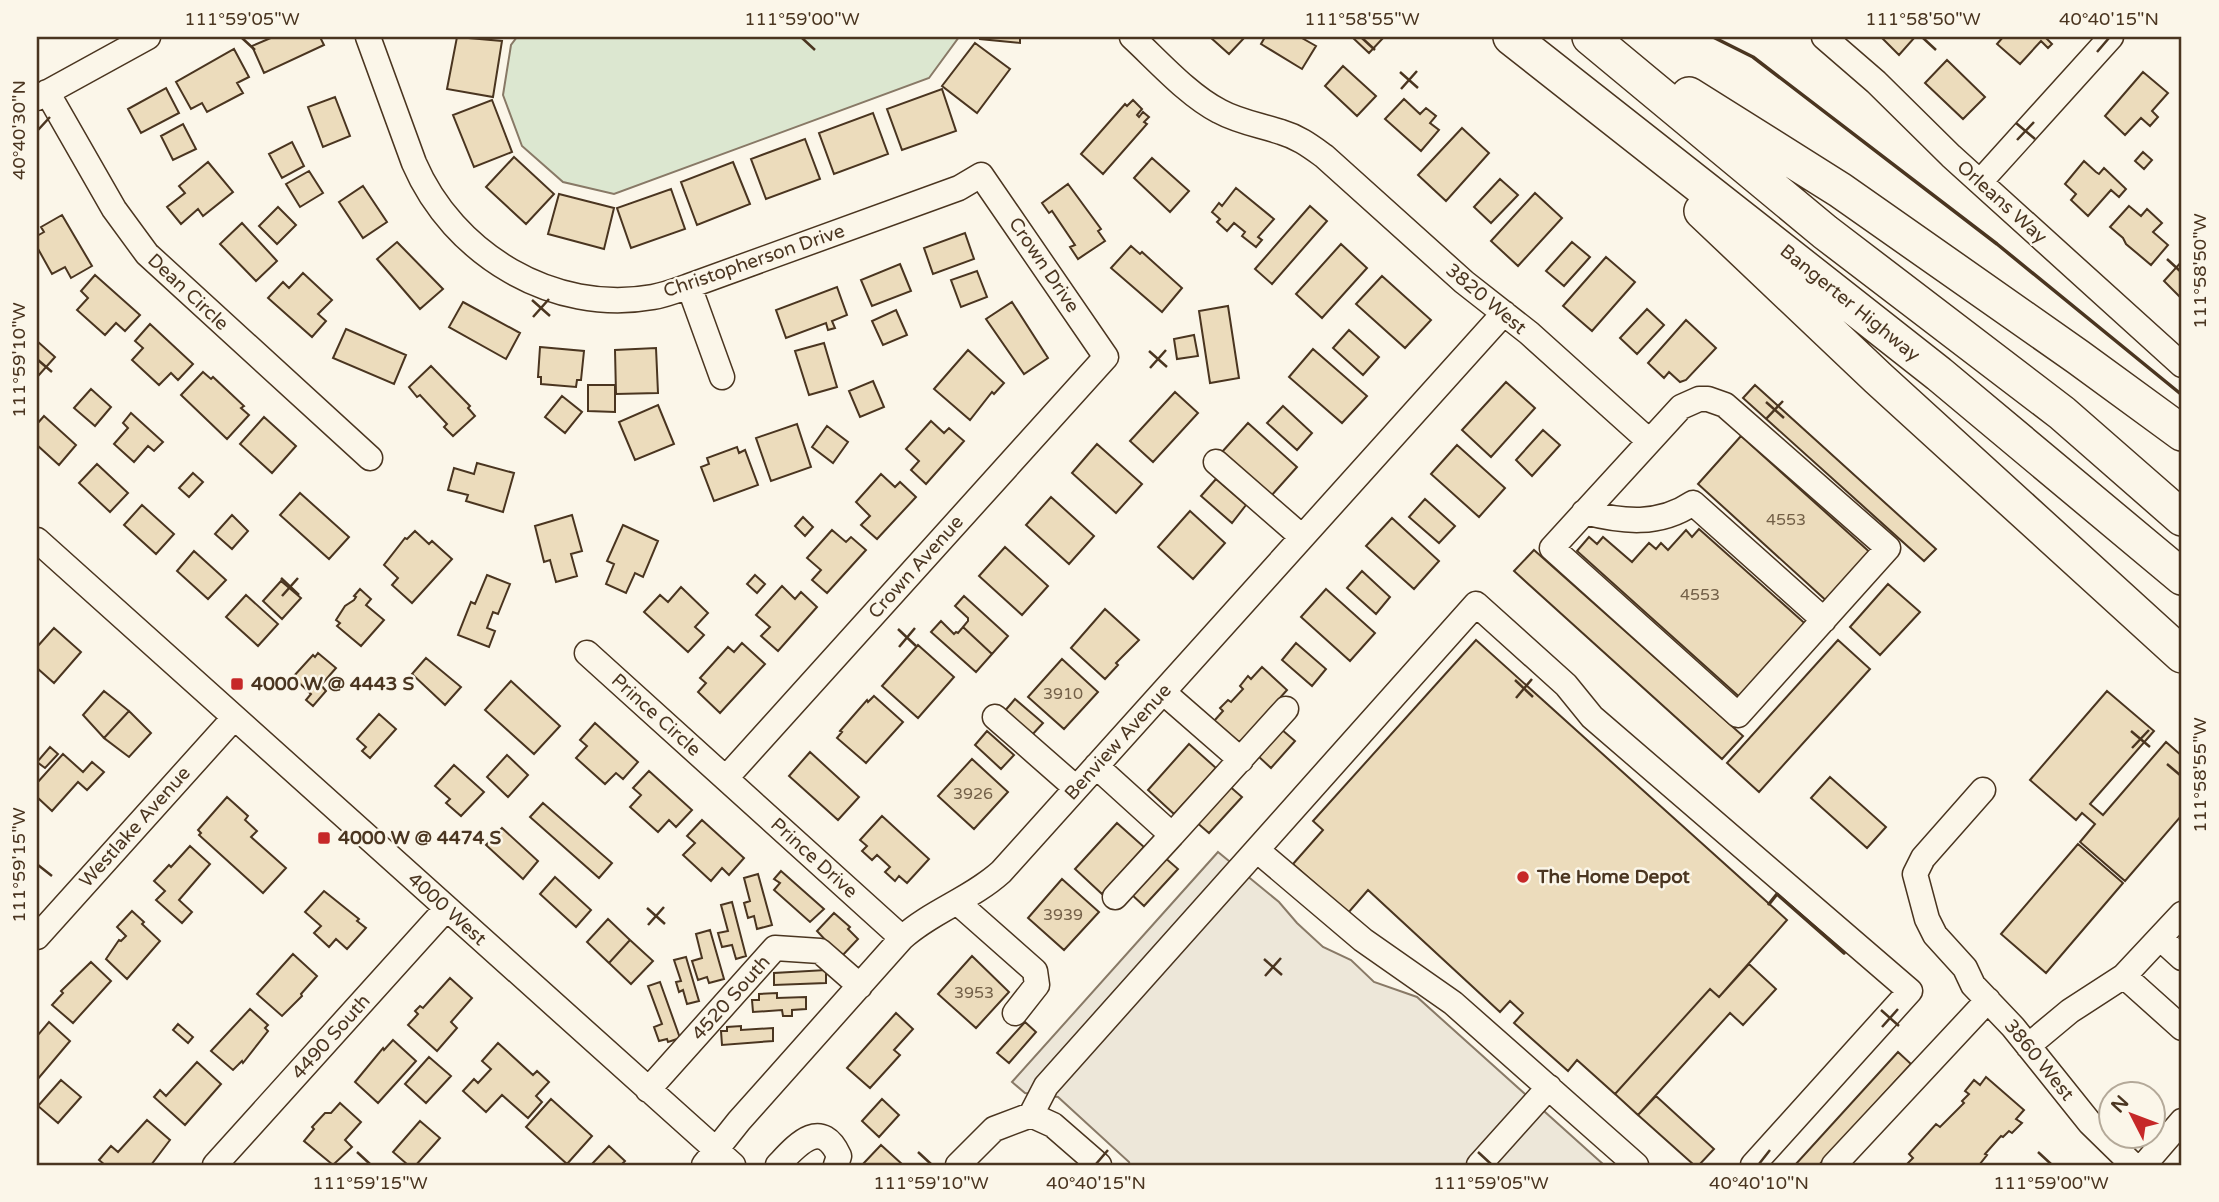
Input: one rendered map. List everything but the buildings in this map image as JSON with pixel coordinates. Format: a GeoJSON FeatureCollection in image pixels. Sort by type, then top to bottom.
{"type":"FeatureCollection","features":[{"type":"Feature","properties":{"kind":"highway","name":"Bangerter Highway"},"geometry":{"type":"LineString","coordinates":[[1511,37],[1907,348],[2182,577]]}},
{"type":"Feature","properties":{"kind":"highway","name":"Bangerter Highway"},"geometry":{"type":"LineString","coordinates":[[1593,39],[1825,232],[2062,412],[2182,518]]}},
{"type":"Feature","properties":{"kind":"highway"},"geometry":{"type":"LineString","coordinates":[[1593,39],[1720,113],[1821,177],[2182,433]]}},
{"type":"Feature","properties":{"kind":"highway"},"geometry":{"type":"LineString","coordinates":[[1585,96],[1878,378],[2182,655]]}},
{"type":"Feature","properties":{"kind":"street"},"geometry":{"type":"LineString","coordinates":[[42,95],[148,37]]}},
{"type":"Feature","properties":{"kind":"street","name":"Christopherson Drive"},"geometry":{"type":"LineString","coordinates":[[368,37],[422,183],[450,221],[485,255],[525,279],[568,294],[594,298],[653,297],[959,188],[981,174]]}},
{"type":"Feature","properties":{"kind":"street","name":"3820 West"},"geometry":{"type":"LineString","coordinates":[[1132,37],[1216,110],[1234,119],[1283,132],[1303,141],[1324,156],[1464,282],[1504,313],[1649,441]]}},
{"type":"Feature","properties":{"kind":"street","name":"Orleans Way"},"geometry":{"type":"LineString","coordinates":[[1824,37],[2182,365]]}},
{"type":"Feature","properties":{"kind":"street"},"geometry":{"type":"LineString","coordinates":[[1980,182],[2110,37]]}},
{"type":"Feature","properties":{"kind":"street","name":"Dean Circle"},"geometry":{"type":"LineString","coordinates":[[42,95],[114,209],[147,254],[370,458]]}},
{"type":"Feature","properties":{"kind":"street","name":"Crown Drive"},"geometry":{"type":"LineString","coordinates":[[981,174],[1106,356]]}},
{"type":"Feature","properties":{"kind":"street"},"geometry":{"type":"LineString","coordinates":[[689,286],[722,377]]}},
{"type":"Feature","properties":{"kind":"street","name":"Benview Avenue"},"geometry":{"type":"LineString","coordinates":[[718,1160],[739,1121],[902,937],[928,918],[979,891],[1001,872],[1504,313]]}},
{"type":"Feature","properties":{"kind":"street","name":"Crown Avenue"},"geometry":{"type":"LineString","coordinates":[[726,778],[1106,356]]}},
{"type":"Feature","properties":{"kind":"street"},"geometry":{"type":"LineString","coordinates":[[1707,399],[1725,405],[1888,548],[1738,715],[1552,548],[1584,512],[1681,407],[1690,401],[1707,399]]}},
{"type":"Feature","properties":{"kind":"street"},"geometry":{"type":"LineString","coordinates":[[1216,462],[1302,537]]}},
{"type":"Feature","properties":{"kind":"street"},"geometry":{"type":"LineString","coordinates":[[1584,512],[1610,519],[1660,519],[1693,503],[1824,620]]}},
{"type":"Feature","properties":{"kind":"street","name":"4000 West"},"geometry":{"type":"LineString","coordinates":[[37,540],[648,1090],[718,1160]]}},
{"type":"Feature","properties":{"kind":"street"},"geometry":{"type":"LineString","coordinates":[[958,1165],[994,1129],[1031,1115],[1046,1087],[1476,604],[1566,685],[1592,717],[1910,991],[1753,1165]]}},
{"type":"Feature","properties":{"kind":"street","name":"Prince Circle"},"geometry":{"type":"LineString","coordinates":[[587,653],[726,778]]}},
{"type":"Feature","properties":{"kind":"street"},"geometry":{"type":"LineString","coordinates":[[1163,692],[1241,760]]}},
{"type":"Feature","properties":{"kind":"street"},"geometry":{"type":"LineString","coordinates":[[1115,897],[1286,709]]}},
{"type":"Feature","properties":{"kind":"street"},"geometry":{"type":"LineString","coordinates":[[995,717],[1076,788]]}},
{"type":"Feature","properties":{"kind":"street","name":"Westlake Avenue"},"geometry":{"type":"LineString","coordinates":[[37,937],[234,718]]}},
{"type":"Feature","properties":{"kind":"street"},"geometry":{"type":"LineString","coordinates":[[1096,766],[1172,835]]}},
{"type":"Feature","properties":{"kind":"street","name":"Prince Drive"},"geometry":{"type":"LineString","coordinates":[[726,778],[902,937]]}},
{"type":"Feature","properties":{"kind":"street","name":"3860 West"},"geometry":{"type":"LineString","coordinates":[[1983,790],[1923,858],[1915,874],[1927,919],[1935,935],[1965,968],[1981,992],[2090,1123],[2133,1165]]}},
{"type":"Feature","properties":{"kind":"street"},"geometry":{"type":"LineString","coordinates":[[1258,851],[1363,940],[1453,1003],[1636,1165]]}},
{"type":"Feature","properties":{"kind":"street"},"geometry":{"type":"LineString","coordinates":[[958,903],[1035,971],[1037,985],[1015,1013]]}},
{"type":"Feature","properties":{"kind":"street","name":"4490 South"},"geometry":{"type":"LineString","coordinates":[[215,1165],[446,909]]}},
{"type":"Feature","properties":{"kind":"street"},"geometry":{"type":"LineString","coordinates":[[2028,1046],[2070,1011],[2124,976],[2182,914]]}},
{"type":"Feature","properties":{"kind":"street"},"geometry":{"type":"LineString","coordinates":[[2160,938],[2182,958]]}},
{"type":"Feature","properties":{"kind":"street","name":"4520 South"},"geometry":{"type":"LineString","coordinates":[[648,1090],[775,947],[820,951],[860,986]]}},
{"type":"Feature","properties":{"kind":"street"},"geometry":{"type":"LineString","coordinates":[[2124,976],[2182,1028]]}},
{"type":"Feature","properties":{"kind":"street"},"geometry":{"type":"LineString","coordinates":[[1834,1165],[1981,992]]}},
{"type":"Feature","properties":{"kind":"street"},"geometry":{"type":"LineString","coordinates":[[1479,1165],[1549,1087]]}},
{"type":"Feature","properties":{"kind":"street"},"geometry":{"type":"LineString","coordinates":[[1031,1115],[1053,1125],[1091,1162]]}},
{"type":"Feature","properties":{"kind":"street"},"geometry":{"type":"LineString","coordinates":[[2144,1165],[2182,1121]]}},
{"type":"Feature","properties":{"kind":"street"},"geometry":{"type":"LineString","coordinates":[[778,1165],[805,1138],[817,1136],[836,1149],[839,1156],[836,1165]]}},
{"type":"Feature","properties":{"kind":"green space"},"geometry":{"type":"Polygon","coordinates":[[[517,37],[959,37],[929,78],[614,194],[563,182],[522,146],[503,95],[511,45],[517,37]]]}},
{"type":"Feature","properties":{"kind":"shaded area"},"geometry":{"type":"Polygon","coordinates":[[[1218,852],[1279,902],[1323,947],[1351,960],[1374,982],[1417,997],[1604,1165],[1130,1165],[1058,1097],[1025,1093],[1012,1082],[1218,852]]]}},
{"type":"Feature","properties":{"kind":"wall"},"geometry":{"type":"LineString","coordinates":[[1713,37],[1753,57],[1997,244],[2182,395]]}},
{"type":"Feature","properties":{"kind":"wall"},"geometry":{"type":"LineString","coordinates":[[1769,904],[1777,894],[1844,953]]}},
{"type":"Feature","properties":{"kind":"place","name":"4000 W @ 4443 S"},"geometry":{"type":"Point","coordinates":[237,684]}},
{"type":"Feature","properties":{"kind":"place","name":"4000 W @ 4474 S"},"geometry":{"type":"Point","coordinates":[324,838]}},
{"type":"Feature","properties":{"kind":"place","name":"The Home Depot"},"geometry":{"type":"Point","coordinates":[1523,877]}}]}
